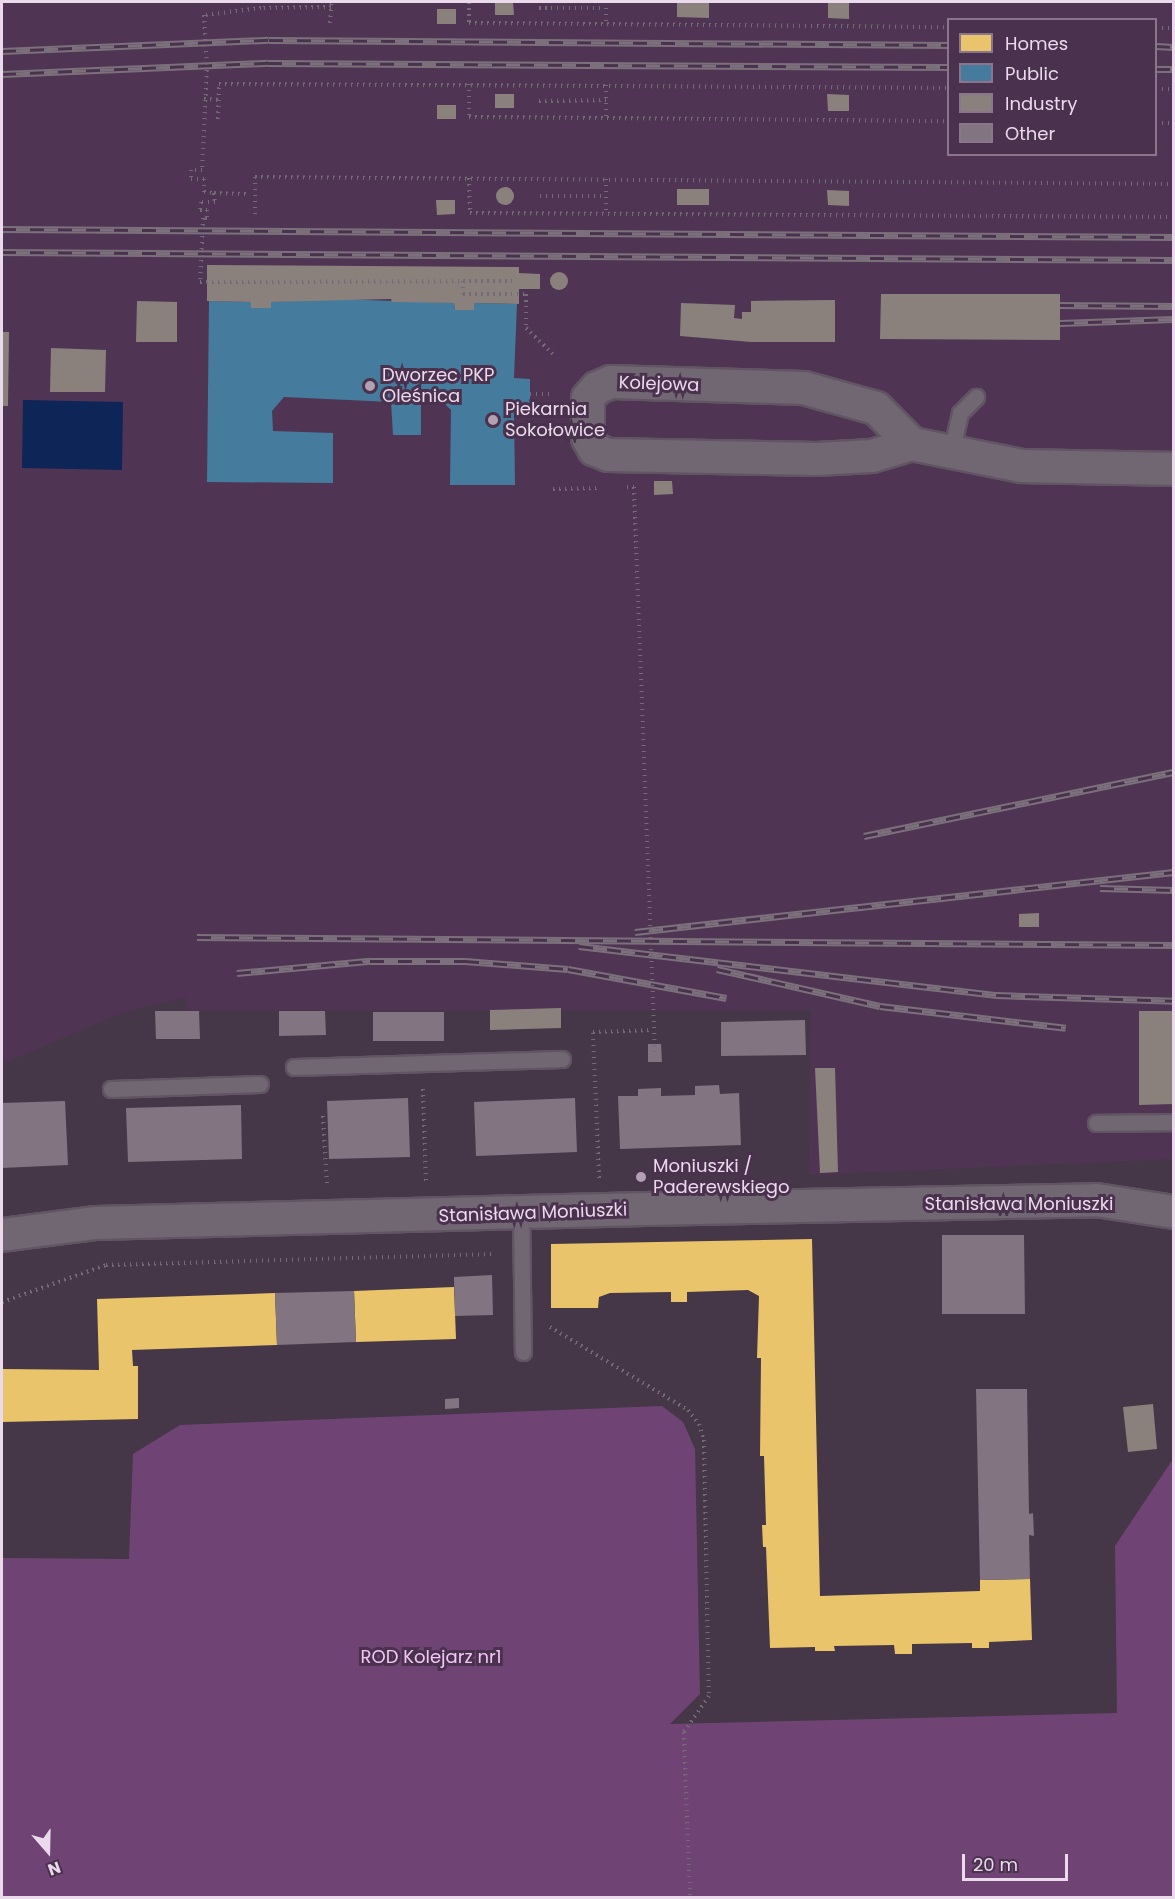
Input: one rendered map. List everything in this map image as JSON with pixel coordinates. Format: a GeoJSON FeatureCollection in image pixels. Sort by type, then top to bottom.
{"type":"FeatureCollection","features":[{"type":"Feature","properties":{"kind":"street","name":"Kolejowa"},"geometry":{"type":"LineString","coordinates":[[912,444],[876,408],[804,388],[611,382],[597,388],[588,398],[588,438],[594,449],[608,455],[817,459],[872,456],[912,444],[1022,466],[1173,469]]}},
{"type":"Feature","properties":{"kind":"street","name":"Stanisława Moniuszki"},"geometry":{"type":"LineString","coordinates":[[2,1235],[96,1223],[1096,1200],[1173,1212]]}},
{"type":"Feature","properties":{"kind":"lane"},"geometry":{"type":"LineString","coordinates":[[951,452],[960,413],[976,397]]}},
{"type":"Feature","properties":{"kind":"lane"},"geometry":{"type":"LineString","coordinates":[[294,1067],[562,1059]]}},
{"type":"Feature","properties":{"kind":"lane"},"geometry":{"type":"LineString","coordinates":[[111,1089],[260,1084]]}},
{"type":"Feature","properties":{"kind":"lane"},"geometry":{"type":"LineString","coordinates":[[1096,1123],[1173,1122]]}},
{"type":"Feature","properties":{"kind":"lane"},"geometry":{"type":"LineString","coordinates":[[520,1212],[523,1352]]}},
{"type":"Feature","properties":{"kind":"path"},"geometry":{"type":"LineString","coordinates":[[330,23],[332,2]]}},
{"type":"Feature","properties":{"kind":"path"},"geometry":{"type":"LineString","coordinates":[[469,2],[469,23],[947,27]]}},
{"type":"Feature","properties":{"kind":"path"},"geometry":{"type":"LineString","coordinates":[[606,2],[606,24]]}},
{"type":"Feature","properties":{"kind":"path"},"geometry":{"type":"LineString","coordinates":[[250,194],[204,192],[204,179],[191,179],[191,170],[202,170],[207,64],[204,15],[261,8],[331,7]]}},
{"type":"Feature","properties":{"kind":"path"},"geometry":{"type":"LineString","coordinates":[[539,8],[606,8]]}},
{"type":"Feature","properties":{"kind":"path"},"geometry":{"type":"LineString","coordinates":[[1157,28],[1173,28]]}},
{"type":"Feature","properties":{"kind":"path"},"geometry":{"type":"LineString","coordinates":[[218,118],[219,84],[947,88]]}},
{"type":"Feature","properties":{"kind":"path"},"geometry":{"type":"LineString","coordinates":[[469,84],[469,117],[947,121]]}},
{"type":"Feature","properties":{"kind":"path"},"geometry":{"type":"LineString","coordinates":[[606,85],[606,118]]}},
{"type":"Feature","properties":{"kind":"path"},"geometry":{"type":"LineString","coordinates":[[1157,89],[1173,89]]}},
{"type":"Feature","properties":{"kind":"path"},"geometry":{"type":"LineString","coordinates":[[204,99],[219,99]]}},
{"type":"Feature","properties":{"kind":"path"},"geometry":{"type":"LineString","coordinates":[[539,101],[606,100]]}},
{"type":"Feature","properties":{"kind":"path"},"geometry":{"type":"LineString","coordinates":[[1157,123],[1173,123]]}},
{"type":"Feature","properties":{"kind":"path"},"geometry":{"type":"LineString","coordinates":[[255,214],[255,177],[1173,184]]}},
{"type":"Feature","properties":{"kind":"path"},"geometry":{"type":"LineString","coordinates":[[469,178],[470,213],[1173,217]]}},
{"type":"Feature","properties":{"kind":"path"},"geometry":{"type":"LineString","coordinates":[[606,179],[606,214]]}},
{"type":"Feature","properties":{"kind":"path"},"geometry":{"type":"LineString","coordinates":[[214,193],[215,202],[201,202],[200,210],[207,210],[207,218],[202,218],[203,270],[199,270],[200,282],[517,281]]}},
{"type":"Feature","properties":{"kind":"path"},"geometry":{"type":"LineString","coordinates":[[540,196],[606,196]]}},
{"type":"Feature","properties":{"kind":"path"},"geometry":{"type":"LineString","coordinates":[[463,281],[463,294],[526,294],[526,328],[553,354]]}},
{"type":"Feature","properties":{"kind":"path"},"geometry":{"type":"LineString","coordinates":[[530,394],[552,394]]}},
{"type":"Feature","properties":{"kind":"path"},"geometry":{"type":"LineString","coordinates":[[627,487],[634,487],[655,1053]]}},
{"type":"Feature","properties":{"kind":"path"},"geometry":{"type":"LineString","coordinates":[[553,489],[594,489]]}},
{"type":"Feature","properties":{"kind":"path"},"geometry":{"type":"LineString","coordinates":[[599,1189],[593,1032],[653,1030]]}},
{"type":"Feature","properties":{"kind":"path"},"geometry":{"type":"LineString","coordinates":[[423,1081],[426,1194]]}},
{"type":"Feature","properties":{"kind":"path"},"geometry":{"type":"LineString","coordinates":[[323,1116],[328,1197]]}},
{"type":"Feature","properties":{"kind":"path"},"geometry":{"type":"LineString","coordinates":[[2,1302],[106,1265],[521,1254]]}},
{"type":"Feature","properties":{"kind":"path"},"geometry":{"type":"LineString","coordinates":[[544,1322],[556,1333],[688,1410],[699,1424],[704,1440],[709,1696],[684,1732],[690,1898]]}},
{"type":"Feature","properties":{"kind":"shaded area"},"geometry":{"type":"Polygon","coordinates":[[[2,2],[1173,2],[1173,1159],[809,1175],[811,1010],[187,1010],[185,998],[124,1012],[2,1064],[2,2]]]}},
{"type":"Feature","properties":{"kind":"green space","name":"ROD Kolejarz nr1"},"geometry":{"type":"Polygon","coordinates":[[[662,1406],[683,1422],[695,1449],[700,1694],[670,1724],[1117,1713],[1115,1546],[1173,1459],[1173,1897],[2,1897],[2,1558],[129,1559],[133,1454],[180,1425],[662,1406]]]}},
{"type":"Feature","properties":{"kind":"water"},"geometry":{"type":"Polygon","coordinates":[[[23,400],[123,402],[122,470],[22,468],[23,400]]]}},
{"type":"Feature","properties":{"kind":"building: Homes"},"geometry":{"type":"Polygon","coordinates":[[[812,1239],[820,1596],[980,1591],[980,1580],[1030,1579],[1032,1640],[989,1642],[989,1648],[972,1648],[972,1643],[912,1644],[912,1654],[895,1654],[894,1645],[834,1646],[835,1651],[815,1651],[815,1647],[770,1648],[766,1547],[763,1547],[762,1525],[766,1525],[764,1456],[760,1456],[761,1358],[757,1358],[759,1296],[748,1290],[687,1292],[687,1302],[671,1302],[671,1292],[610,1293],[599,1297],[598,1308],[551,1308],[551,1244],[812,1239]]]}},
{"type":"Feature","properties":{"kind":"building: Homes"},"geometry":{"type":"Polygon","coordinates":[[[454,1287],[456,1339],[356,1342],[354,1291],[454,1287]]]}},
{"type":"Feature","properties":{"kind":"building: Homes"},"geometry":{"type":"Polygon","coordinates":[[[275,1293],[277,1345],[132,1350],[133,1366],[138,1366],[138,1419],[2,1422],[2,1369],[99,1370],[97,1299],[275,1293]]]}},
{"type":"Feature","properties":{"kind":"building: Public","name":"Dworzec PKP Oleśnica"},"geometry":{"type":"Polygon","coordinates":[[[335,299],[454,303],[455,310],[474,310],[474,303],[517,304],[514,378],[530,379],[530,410],[514,410],[515,485],[450,485],[451,410],[440,399],[421,398],[421,435],[393,435],[391,402],[284,397],[272,411],[273,431],[333,433],[333,483],[207,482],[209,301],[251,302],[251,308],[271,308],[271,302],[335,299]]]}},
{"type":"Feature","properties":{"kind":"building: Industry"},"geometry":{"type":"Polygon","coordinates":[[[495,2],[513,2],[514,15],[495,15],[495,2]]]}},
{"type":"Feature","properties":{"kind":"building: Industry"},"geometry":{"type":"Polygon","coordinates":[[[677,2],[709,2],[709,18],[677,17],[677,2]]]}},
{"type":"Feature","properties":{"kind":"building: Industry"},"geometry":{"type":"Polygon","coordinates":[[[828,3],[849,3],[849,19],[828,18],[828,3]]]}},
{"type":"Feature","properties":{"kind":"building: Industry"},"geometry":{"type":"Polygon","coordinates":[[[437,9],[456,9],[456,24],[437,24],[437,9]]]}},
{"type":"Feature","properties":{"kind":"building: Industry"},"geometry":{"type":"Polygon","coordinates":[[[495,94],[514,94],[514,108],[495,108],[495,94]]]}},
{"type":"Feature","properties":{"kind":"building: Industry"},"geometry":{"type":"Polygon","coordinates":[[[827,94],[849,95],[849,111],[828,111],[827,94]]]}},
{"type":"Feature","properties":{"kind":"building: Industry"},"geometry":{"type":"Polygon","coordinates":[[[437,105],[456,105],[456,119],[437,119],[437,105]]]}},
{"type":"Feature","properties":{"kind":"building: Industry"},"geometry":{"type":"Polygon","coordinates":[[[505,187],[511,190],[514,196],[511,202],[505,205],[499,202],[496,196],[499,190],[505,187]]]}},
{"type":"Feature","properties":{"kind":"building: Industry"},"geometry":{"type":"Polygon","coordinates":[[[677,189],[709,189],[709,205],[677,205],[677,189]]]}},
{"type":"Feature","properties":{"kind":"building: Industry"},"geometry":{"type":"Polygon","coordinates":[[[827,190],[849,191],[849,206],[828,205],[827,190]]]}},
{"type":"Feature","properties":{"kind":"building: Industry"},"geometry":{"type":"Polygon","coordinates":[[[436,200],[455,200],[455,214],[437,215],[436,200]]]}},
{"type":"Feature","properties":{"kind":"building: Industry"},"geometry":{"type":"Polygon","coordinates":[[[207,265],[519,267],[519,273],[540,274],[540,289],[519,289],[519,304],[474,303],[474,310],[455,310],[454,303],[392,302],[391,299],[271,302],[271,308],[251,308],[251,302],[207,301],[207,265]]]}},
{"type":"Feature","properties":{"kind":"building: Industry"},"geometry":{"type":"Polygon","coordinates":[[[559,272],[565,275],[568,281],[565,287],[559,290],[553,287],[550,281],[553,275],[559,272]]]}},
{"type":"Feature","properties":{"kind":"building: Industry"},"geometry":{"type":"Polygon","coordinates":[[[881,294],[1060,294],[1060,340],[880,339],[881,294]]]}},
{"type":"Feature","properties":{"kind":"building: Industry"},"geometry":{"type":"Polygon","coordinates":[[[835,300],[835,342],[751,342],[680,336],[681,303],[735,305],[734,318],[742,319],[742,312],[751,312],[751,301],[835,300]]]}},
{"type":"Feature","properties":{"kind":"building: Industry"},"geometry":{"type":"Polygon","coordinates":[[[137,301],[177,302],[177,342],[136,342],[137,301]]]}},
{"type":"Feature","properties":{"kind":"building: Industry"},"geometry":{"type":"Polygon","coordinates":[[[2,332],[9,332],[8,406],[2,406],[2,332]]]}},
{"type":"Feature","properties":{"kind":"building: Industry"},"geometry":{"type":"Polygon","coordinates":[[[51,348],[106,350],[105,392],[50,392],[51,348]]]}},
{"type":"Feature","properties":{"kind":"building: Industry"},"geometry":{"type":"Polygon","coordinates":[[[654,481],[672,481],[673,494],[654,495],[654,481]]]}},
{"type":"Feature","properties":{"kind":"building: Industry"},"geometry":{"type":"Polygon","coordinates":[[[1039,913],[1039,927],[1019,927],[1019,914],[1039,913]]]}},
{"type":"Feature","properties":{"kind":"building: Industry"},"geometry":{"type":"Polygon","coordinates":[[[561,1008],[561,1028],[490,1030],[490,1010],[561,1008]]]}},
{"type":"Feature","properties":{"kind":"building: Industry"},"geometry":{"type":"Polygon","coordinates":[[[1139,1011],[1174,1011],[1174,1104],[1139,1105],[1139,1011]]]}},
{"type":"Feature","properties":{"kind":"building: Industry"},"geometry":{"type":"Polygon","coordinates":[[[815,1068],[835,1068],[838,1172],[820,1173],[815,1068]]]}},
{"type":"Feature","properties":{"kind":"building: Industry"},"geometry":{"type":"Polygon","coordinates":[[[1153,1404],[1157,1449],[1128,1452],[1123,1407],[1153,1404]]]}},
{"type":"Feature","properties":{"kind":"building: Other"},"geometry":{"type":"Polygon","coordinates":[[[155,1011],[199,1011],[200,1039],[156,1039],[155,1011]]]}},
{"type":"Feature","properties":{"kind":"building: Other"},"geometry":{"type":"Polygon","coordinates":[[[279,1011],[325,1011],[326,1035],[279,1036],[279,1011]]]}},
{"type":"Feature","properties":{"kind":"building: Other"},"geometry":{"type":"Polygon","coordinates":[[[373,1012],[444,1012],[444,1041],[373,1041],[373,1012]]]}},
{"type":"Feature","properties":{"kind":"building: Other"},"geometry":{"type":"Polygon","coordinates":[[[805,1020],[806,1055],[721,1056],[721,1022],[805,1020]]]}},
{"type":"Feature","properties":{"kind":"building: Other"},"geometry":{"type":"Polygon","coordinates":[[[648,1044],[661,1044],[662,1062],[648,1062],[648,1044]]]}},
{"type":"Feature","properties":{"kind":"building: Other"},"geometry":{"type":"Polygon","coordinates":[[[719,1085],[720,1094],[739,1093],[741,1145],[620,1149],[618,1096],[638,1096],[638,1089],[661,1088],[661,1096],[695,1095],[695,1086],[719,1085]]]}},
{"type":"Feature","properties":{"kind":"building: Other"},"geometry":{"type":"Polygon","coordinates":[[[408,1098],[410,1157],[329,1159],[327,1101],[408,1098]]]}},
{"type":"Feature","properties":{"kind":"building: Other"},"geometry":{"type":"Polygon","coordinates":[[[575,1098],[577,1152],[476,1156],[474,1102],[575,1098]]]}},
{"type":"Feature","properties":{"kind":"building: Other"},"geometry":{"type":"Polygon","coordinates":[[[65,1101],[68,1165],[2,1168],[2,1103],[65,1101]]]}},
{"type":"Feature","properties":{"kind":"building: Other"},"geometry":{"type":"Polygon","coordinates":[[[241,1105],[242,1159],[128,1162],[126,1108],[241,1105]]]}},
{"type":"Feature","properties":{"kind":"building: Other"},"geometry":{"type":"Polygon","coordinates":[[[942,1235],[1024,1235],[1025,1314],[942,1314],[942,1235]]]}},
{"type":"Feature","properties":{"kind":"building: Other"},"geometry":{"type":"Polygon","coordinates":[[[492,1275],[493,1315],[455,1316],[454,1277],[492,1275]]]}},
{"type":"Feature","properties":{"kind":"building: Other"},"geometry":{"type":"Polygon","coordinates":[[[354,1291],[356,1342],[277,1345],[275,1293],[354,1291]]]}},
{"type":"Feature","properties":{"kind":"building: Other"},"geometry":{"type":"Polygon","coordinates":[[[976,1389],[1027,1389],[1029,1514],[1033,1513],[1034,1536],[1029,1535],[1030,1579],[980,1580],[976,1389]]]}},
{"type":"Feature","properties":{"kind":"building: Other"},"geometry":{"type":"Polygon","coordinates":[[[459,1398],[459,1408],[445,1409],[445,1399],[459,1398]]]}},
{"type":"Feature","properties":{"kind":"railway"},"geometry":{"type":"LineString","coordinates":[[2,51],[269,40],[947,45]]}},
{"type":"Feature","properties":{"kind":"railway"},"geometry":{"type":"LineString","coordinates":[[1157,46],[1174,47]]}},
{"type":"Feature","properties":{"kind":"railway"},"geometry":{"type":"LineString","coordinates":[[2,74],[268,63],[947,67]]}},
{"type":"Feature","properties":{"kind":"railway"},"geometry":{"type":"LineString","coordinates":[[1157,69],[1174,69]]}},
{"type":"Feature","properties":{"kind":"railway"},"geometry":{"type":"LineString","coordinates":[[2,229],[1174,237]]}},
{"type":"Feature","properties":{"kind":"railway"},"geometry":{"type":"LineString","coordinates":[[2,252],[1174,260]]}},
{"type":"Feature","properties":{"kind":"railway"},"geometry":{"type":"LineString","coordinates":[[1060,305],[1174,306]]}},
{"type":"Feature","properties":{"kind":"railway"},"geometry":{"type":"LineString","coordinates":[[1060,323],[1174,319]]}},
{"type":"Feature","properties":{"kind":"railway"},"geometry":{"type":"LineString","coordinates":[[864,836],[1174,772]]}},
{"type":"Feature","properties":{"kind":"railway"},"geometry":{"type":"LineString","coordinates":[[635,932],[1174,872]]}},
{"type":"Feature","properties":{"kind":"railway"},"geometry":{"type":"LineString","coordinates":[[1100,888],[1174,890]]}},
{"type":"Feature","properties":{"kind":"railway"},"geometry":{"type":"LineString","coordinates":[[197,937],[1174,945]]}},
{"type":"Feature","properties":{"kind":"railway"},"geometry":{"type":"LineString","coordinates":[[579,946],[997,995],[1174,1001]]}},
{"type":"Feature","properties":{"kind":"railway"},"geometry":{"type":"LineString","coordinates":[[237,973],[370,961],[465,961],[568,969],[726,998]]}},
{"type":"Feature","properties":{"kind":"railway"},"geometry":{"type":"LineString","coordinates":[[717,969],[880,1006],[1066,1028]]}},
{"type":"Feature","properties":{"kind":"place","name":"Dworzec PKP Oleśnica"},"geometry":{"type":"Point","coordinates":[370,386]}},
{"type":"Feature","properties":{"kind":"place","name":"Piekarnia Sokołowice"},"geometry":{"type":"Point","coordinates":[493,420]}},
{"type":"Feature","properties":{"kind":"place","name":"Moniuszki / Paderewskiego"},"geometry":{"type":"Point","coordinates":[641,1177]}}]}
